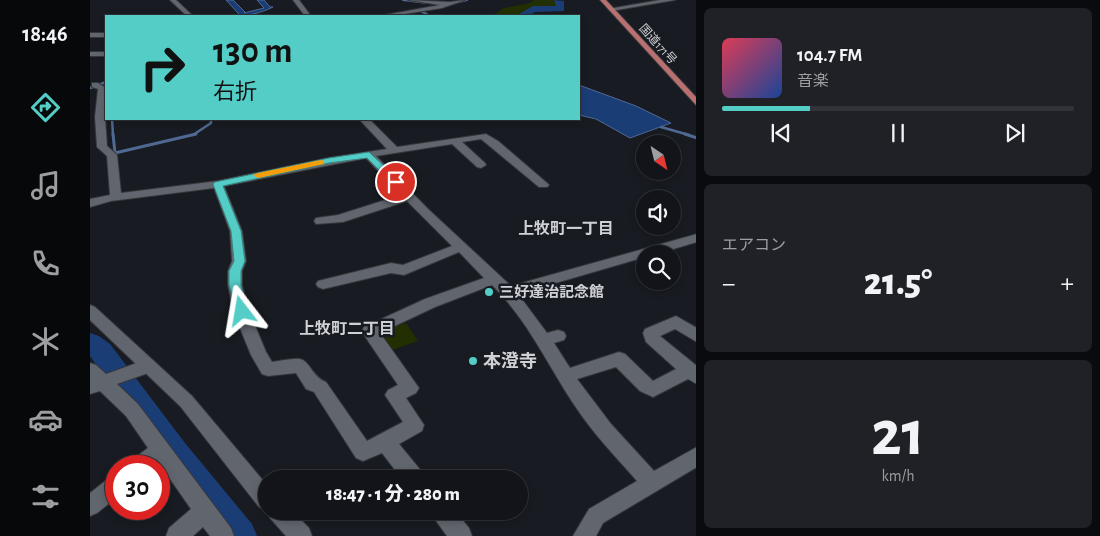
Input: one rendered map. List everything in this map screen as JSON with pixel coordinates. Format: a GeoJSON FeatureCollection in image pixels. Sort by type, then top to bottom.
{"type":"FeatureCollection","features":[{"type":"Feature","properties":{"kind":"highway","name":"国道171号"},"geometry":{"type":"LineString","coordinates":[[603,0],[696,104]]}},
{"type":"Feature","properties":{"kind":"street"},"geometry":{"type":"LineString","coordinates":[[173,0],[189,15]]}},
{"type":"Feature","properties":{"kind":"street"},"geometry":{"type":"LineString","coordinates":[[296,0],[300,9],[307,15]]}},
{"type":"Feature","properties":{"kind":"street"},"geometry":{"type":"LineString","coordinates":[[412,0],[443,4]]}},
{"type":"Feature","properties":{"kind":"street"},"geometry":{"type":"LineString","coordinates":[[387,15],[462,0]]}},
{"type":"Feature","properties":{"kind":"street"},"geometry":{"type":"LineString","coordinates":[[618,0],[624,7]]}},
{"type":"Feature","properties":{"kind":"street"},"geometry":{"type":"LineString","coordinates":[[611,9],[672,0]]}},
{"type":"Feature","properties":{"kind":"street"},"geometry":{"type":"LineString","coordinates":[[90,35],[105,35]]}},
{"type":"Feature","properties":{"kind":"street"},"geometry":{"type":"LineString","coordinates":[[90,54],[105,54]]}},
{"type":"Feature","properties":{"kind":"street"},"geometry":{"type":"LineString","coordinates":[[92,86],[105,81]]}},
{"type":"Feature","properties":{"kind":"street"},"geometry":{"type":"LineString","coordinates":[[92,86],[102,88],[100,117],[102,147],[112,156],[116,198]]}},
{"type":"Feature","properties":{"kind":"street"},"geometry":{"type":"LineString","coordinates":[[365,120],[394,150]]}},
{"type":"Feature","properties":{"kind":"street"},"geometry":{"type":"LineString","coordinates":[[90,203],[218,184],[329,161],[486,137],[543,185]]}},
{"type":"Feature","properties":{"kind":"street"},"geometry":{"type":"LineString","coordinates":[[454,141],[481,165]]}},
{"type":"Feature","properties":{"kind":"street"},"geometry":{"type":"LineString","coordinates":[[369,155],[508,292],[550,338],[566,376],[604,430],[651,482]]}},
{"type":"Feature","properties":{"kind":"street"},"geometry":{"type":"LineString","coordinates":[[218,184],[236,231],[239,261],[235,271],[235,285],[242,311],[259,355],[268,369],[300,366],[312,384],[320,386],[363,452],[415,425],[394,395],[410,388],[370,331],[430,304],[495,279]]}},
{"type":"Feature","properties":{"kind":"street"},"geometry":{"type":"LineString","coordinates":[[320,220],[339,219],[410,196]]}},
{"type":"Feature","properties":{"kind":"street"},"geometry":{"type":"LineString","coordinates":[[508,292],[696,238]]}},
{"type":"Feature","properties":{"kind":"street"},"geometry":{"type":"LineString","coordinates":[[323,284],[391,268],[404,270],[460,246]]}},
{"type":"Feature","properties":{"kind":"street"},"geometry":{"type":"LineString","coordinates":[[90,310],[186,401],[258,490]]}},
{"type":"Feature","properties":{"kind":"street"},"geometry":{"type":"LineString","coordinates":[[566,376],[619,359],[646,386],[653,390],[692,374],[652,338],[651,334],[676,322],[695,339]]}},
{"type":"Feature","properties":{"kind":"street"},"geometry":{"type":"LineString","coordinates":[[94,380],[148,366]]}},
{"type":"Feature","properties":{"kind":"street"},"geometry":{"type":"LineString","coordinates":[[94,380],[132,410],[223,536]]}},
{"type":"Feature","properties":{"kind":"street"},"geometry":{"type":"LineString","coordinates":[[385,442],[408,470]]}},
{"type":"Feature","properties":{"kind":"street"},"geometry":{"type":"LineString","coordinates":[[154,455],[161,449]]}},
{"type":"Feature","properties":{"kind":"street"},"geometry":{"type":"LineString","coordinates":[[584,536],[596,516],[696,456]]}},
{"type":"Feature","properties":{"kind":"street"},"geometry":{"type":"LineString","coordinates":[[90,506],[105,494]]}},
{"type":"Feature","properties":{"kind":"street"},"geometry":{"type":"LineString","coordinates":[[177,536],[204,511]]}},
{"type":"Feature","properties":{"kind":"street"},"geometry":{"type":"LineString","coordinates":[[286,520],[301,536]]}},
{"type":"Feature","properties":{"kind":"street"},"geometry":{"type":"LineString","coordinates":[[449,520],[462,536]]}},
{"type":"Feature","properties":{"kind":"green space"},"geometry":{"type":"Polygon","coordinates":[[[534,0],[554,0],[558,2],[558,6],[554,8],[529,9],[517,15],[494,15],[504,8],[530,3],[534,0]]]}},
{"type":"Feature","properties":{"kind":"green space"},"geometry":{"type":"Polygon","coordinates":[[[406,323],[418,341],[392,350],[381,331],[406,323]]]}},
{"type":"Feature","properties":{"kind":"water"},"geometry":{"type":"Polygon","coordinates":[[[226,0],[233,0],[244,13],[264,8],[257,0],[264,0],[270,7],[273,7],[252,14],[234,15],[239,14],[226,0]]]}},
{"type":"Feature","properties":{"kind":"water"},"geometry":{"type":"Polygon","coordinates":[[[580,85],[636,106],[671,123],[630,138],[596,119],[580,115],[580,85]]]}},
{"type":"Feature","properties":{"kind":"waterway"},"geometry":{"type":"LineString","coordinates":[[403,0],[427,3]]}},
{"type":"Feature","properties":{"kind":"waterway"},"geometry":{"type":"LineString","coordinates":[[448,5],[467,0]]}},
{"type":"Feature","properties":{"kind":"waterway"},"geometry":{"type":"LineString","coordinates":[[522,15],[533,9],[561,9],[561,3],[558,0]]}},
{"type":"Feature","properties":{"kind":"waterway"},"geometry":{"type":"LineString","coordinates":[[419,10],[428,15]]}},
{"type":"Feature","properties":{"kind":"waterway"},"geometry":{"type":"LineString","coordinates":[[90,88],[105,82]]}},
{"type":"Feature","properties":{"kind":"waterway"},"geometry":{"type":"LineString","coordinates":[[112,120],[113,135]]}},
{"type":"Feature","properties":{"kind":"waterway"},"geometry":{"type":"LineString","coordinates":[[194,135],[211,123],[211,120]]}},
{"type":"Feature","properties":{"kind":"waterway"},"geometry":{"type":"LineString","coordinates":[[661,127],[689,135]]}},
{"type":"Feature","properties":{"kind":"waterway"},"geometry":{"type":"LineString","coordinates":[[113,134],[115,153],[194,135]]}},
{"type":"Feature","properties":{"kind":"waterway"},"geometry":{"type":"LineString","coordinates":[[685,134],[696,138]]}},
{"type":"Feature","properties":{"kind":"waterway"},"geometry":{"type":"LineString","coordinates":[[90,343],[101,351],[174,453],[240,536]]}},
{"type":"Feature","properties":{"kind":"slow traffic"},"geometry":{"type":"LineString","coordinates":[[258,175],[321,162]]}},
{"type":"Feature","properties":{"kind":"place","name":"三好達治記念館"},"geometry":{"type":"Point","coordinates":[489,292]}},
{"type":"Feature","properties":{"kind":"place","name":"本澄寺"},"geometry":{"type":"Point","coordinates":[473,361]}},
{"type":"Feature","properties":{"kind":"district","name":"上牧町一丁目"},"geometry":{"type":"Point","coordinates":[566,228]}},
{"type":"Feature","properties":{"kind":"district","name":"上牧町二丁目"},"geometry":{"type":"Point","coordinates":[347,328]}},
{"type":"Feature","properties":{"kind":"route"},"geometry":{"type":"LineString","coordinates":[[242,311],[235,285],[235,271],[239,261],[236,231],[218,184],[329,161],[369,155],[396,182]]}}]}
